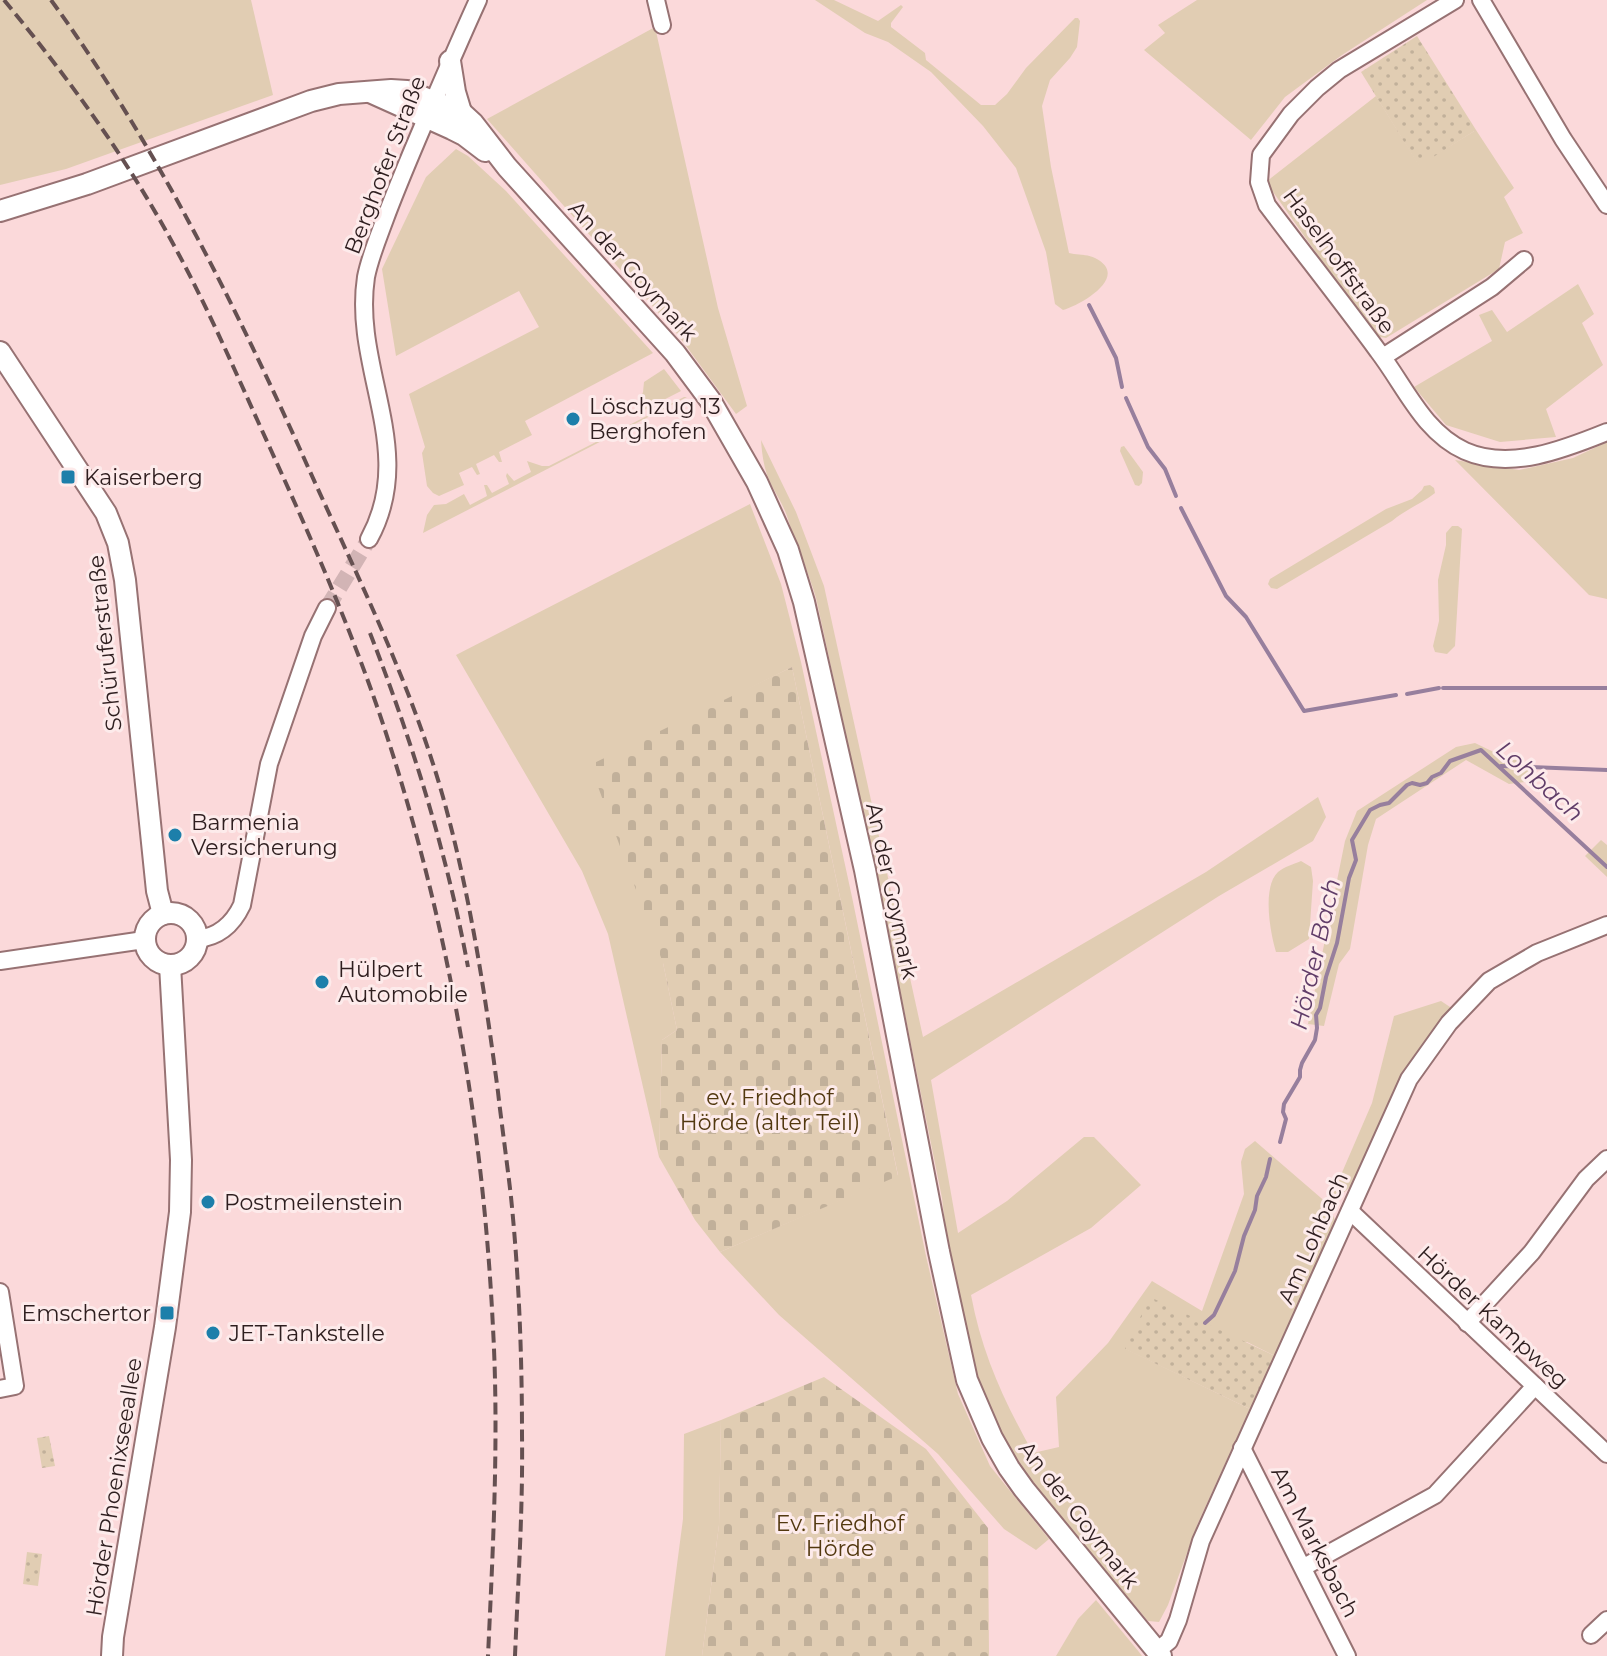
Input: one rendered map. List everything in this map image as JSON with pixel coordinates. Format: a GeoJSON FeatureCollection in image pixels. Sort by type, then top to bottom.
{"type":"FeatureCollection","features":[{"type":"Feature","properties":{"kind":"main road"},"geometry":{"type":"LineString","coordinates":[[450,61],[461,112]]}},
{"type":"Feature","properties":{"kind":"main road","name":"An der Goymark"},"geometry":{"type":"LineString","coordinates":[[0,211],[87,184],[311,101],[368,91],[430,109],[461,112],[655,329],[699,385],[747,464],[788,550],[804,602],[865,870],[967,1380],[992,1438],[1009,1468],[1159,1654]]}},
{"type":"Feature","properties":{"kind":"main road","name":"An der Goymark"},"geometry":{"type":"LineString","coordinates":[[430,109],[507,167]]}},
{"type":"Feature","properties":{"kind":"main road","name":"Schüruferstraße"},"geometry":{"type":"LineString","coordinates":[[0,352],[106,513],[118,543],[125,580],[157,894],[163,914]]}},
{"type":"Feature","properties":{"kind":"main road"},"geometry":{"type":"LineString","coordinates":[[163,914],[179,914],[186,918],[196,931],[197,939],[191,955],[178,964],[170,965],[155,960],[144,940],[149,924],[163,914]]}},
{"type":"Feature","properties":{"kind":"main road","name":"Hörder Phoenixseeallee"},"geometry":{"type":"LineString","coordinates":[[112,1656],[177,1246],[181,1187],[180,1128],[170,965]]}},
{"type":"Feature","properties":{"kind":"street","name":"Berghofer Straße"},"geometry":{"type":"LineString","coordinates":[[369,539],[384,503],[389,460],[366,343],[363,306],[366,277],[376,242],[478,0]]}},
{"type":"Feature","properties":{"kind":"street"},"geometry":{"type":"LineString","coordinates":[[656,0],[662,25]]}},
{"type":"Feature","properties":{"kind":"street","name":"Haselhoffstraße"},"geometry":{"type":"LineString","coordinates":[[1455,0],[1339,70],[1291,114],[1261,155],[1259,182],[1267,205],[1383,357],[1415,406],[1440,435],[1466,451],[1513,458],[1541,455],[1607,432]]}},
{"type":"Feature","properties":{"kind":"street"},"geometry":{"type":"LineString","coordinates":[[1481,0],[1563,139],[1607,205]]}},
{"type":"Feature","properties":{"kind":"street","name":"Haselhoffstraße"},"geometry":{"type":"LineString","coordinates":[[1383,357],[1492,287],[1524,260]]}},
{"type":"Feature","properties":{"kind":"street"},"geometry":{"type":"LineString","coordinates":[[197,939],[209,938],[224,929],[235,920],[242,905],[269,764],[313,636],[327,608]]}},
{"type":"Feature","properties":{"kind":"street","name":"Am Lohbach"},"geometry":{"type":"LineString","coordinates":[[1159,1654],[1178,1620],[1201,1541],[1409,1079],[1449,1023],[1489,981],[1537,953],[1607,925]]}},
{"type":"Feature","properties":{"kind":"street"},"geometry":{"type":"LineString","coordinates":[[0,961],[144,940]]}},
{"type":"Feature","properties":{"kind":"street"},"geometry":{"type":"LineString","coordinates":[[1467,1323],[1532,1252],[1586,1179],[1607,1159]]}},
{"type":"Feature","properties":{"kind":"street","name":"Hörder Kampweg"},"geometry":{"type":"LineString","coordinates":[[1350,1211],[1607,1454]]}},
{"type":"Feature","properties":{"kind":"street"},"geometry":{"type":"LineString","coordinates":[[0,1292],[15,1386],[0,1389]]}},
{"type":"Feature","properties":{"kind":"street"},"geometry":{"type":"LineString","coordinates":[[1304,1567],[1435,1495],[1535,1386]]}},
{"type":"Feature","properties":{"kind":"street","name":"Am Marksbach"},"geometry":{"type":"LineString","coordinates":[[1242,1448],[1347,1656]]}},
{"type":"Feature","properties":{"kind":"street"},"geometry":{"type":"LineString","coordinates":[[1591,1635],[1607,1620]]}},
{"type":"Feature","properties":{"kind":"green space"},"geometry":{"type":"Polygon","coordinates":[[[0,0],[251,0],[273,95],[66,169],[0,185],[0,0]]]}},
{"type":"Feature","properties":{"kind":"green space"},"geometry":{"type":"Polygon","coordinates":[[[815,0],[834,0],[878,21],[901,5],[903,7],[891,27],[925,53],[926,60],[981,105],[995,105],[1026,68],[1078,18],[1077,47],[1050,80],[1042,106],[1069,253],[1095,258],[1105,265],[1108,273],[1099,289],[1063,310],[1055,304],[1046,252],[1016,168],[983,126],[931,72],[888,42],[865,33],[815,0]]]}},
{"type":"Feature","properties":{"kind":"green space"},"geometry":{"type":"Polygon","coordinates":[[[1197,0],[1427,0],[1342,55],[1285,97],[1251,140],[1144,50],[1165,33],[1158,25],[1197,0]]]}},
{"type":"Feature","properties":{"kind":"green space"},"geometry":{"type":"Polygon","coordinates":[[[655,27],[718,308],[747,406],[736,414],[678,335],[487,119],[655,27]]]}},
{"type":"Feature","properties":{"kind":"green space"},"geometry":{"type":"Polygon","coordinates":[[[1417,36],[1476,130],[1419,166],[1361,72],[1417,36]]]}},
{"type":"Feature","properties":{"kind":"green space"},"geometry":{"type":"Polygon","coordinates":[[[1376,96],[1419,165],[1476,130],[1514,188],[1504,197],[1523,233],[1505,242],[1499,269],[1386,338],[1375,336],[1266,182],[1376,96]]]}},
{"type":"Feature","properties":{"kind":"green space"},"geometry":{"type":"Polygon","coordinates":[[[456,149],[506,191],[653,353],[525,421],[532,435],[499,452],[502,462],[494,455],[476,464],[480,474],[477,475],[472,467],[459,473],[464,485],[439,496],[427,486],[422,453],[425,447],[409,394],[539,327],[519,291],[396,356],[382,269],[426,177],[456,149]]]}},
{"type":"Feature","properties":{"kind":"green space"},"geometry":{"type":"Polygon","coordinates":[[[1578,284],[1594,314],[1582,323],[1603,365],[1546,409],[1556,437],[1500,442],[1446,425],[1414,387],[1492,341],[1479,315],[1492,310],[1507,332],[1578,284]]]}},
{"type":"Feature","properties":{"kind":"green space"},"geometry":{"type":"Polygon","coordinates":[[[664,369],[681,391],[642,411],[639,403],[644,382],[664,369]]]}},
{"type":"Feature","properties":{"kind":"green space"},"geometry":{"type":"Polygon","coordinates":[[[687,397],[423,533],[427,515],[434,505],[446,504],[464,494],[470,505],[487,496],[484,485],[492,493],[509,484],[507,473],[514,481],[531,472],[527,461],[549,466],[687,397]]]}},
{"type":"Feature","properties":{"kind":"green space"},"geometry":{"type":"Polygon","coordinates":[[[761,440],[796,512],[824,586],[923,1037],[1206,872],[1318,797],[1326,817],[1313,841],[1219,896],[931,1080],[958,1233],[1007,1201],[1084,1137],[1094,1137],[1141,1185],[1091,1228],[971,1295],[995,1377],[1033,1453],[1059,1447],[1056,1397],[1108,1343],[1152,1281],[1202,1311],[1244,1194],[1241,1162],[1245,1149],[1255,1141],[1328,1204],[1335,1220],[1275,1356],[1247,1342],[1126,1349],[1250,1409],[1198,1523],[1159,1622],[1148,1621],[1054,1510],[1005,1439],[981,1387],[965,1332],[942,1198],[881,896],[816,598],[785,512],[768,477],[761,440]]]}},
{"type":"Feature","properties":{"kind":"green space"},"geometry":{"type":"Polygon","coordinates":[[[1607,442],[1607,599],[1589,595],[1455,460],[1519,470],[1573,458],[1607,442]]]}},
{"type":"Feature","properties":{"kind":"green space"},"geometry":{"type":"Polygon","coordinates":[[[1124,446],[1143,472],[1139,486],[1135,485],[1120,451],[1124,446]]]}},
{"type":"Feature","properties":{"kind":"green space"},"geometry":{"type":"Polygon","coordinates":[[[1430,485],[1435,493],[1392,521],[1277,589],[1268,584],[1270,579],[1386,509],[1412,499],[1424,486],[1430,485]]]}},
{"type":"Feature","properties":{"kind":"green space"},"geometry":{"type":"Polygon","coordinates":[[[750,504],[781,584],[801,662],[958,1394],[990,1466],[1049,1539],[1036,1550],[1004,1529],[938,1454],[779,1315],[720,1252],[898,1175],[792,667],[736,695],[663,963],[677,1030],[662,1040],[659,1157],[608,934],[582,871],[456,655],[750,504]]]}},
{"type":"Feature","properties":{"kind":"green space"},"geometry":{"type":"Polygon","coordinates":[[[1452,526],[1462,529],[1455,646],[1447,654],[1435,652],[1433,646],[1439,621],[1438,580],[1446,533],[1452,526]]]}},
{"type":"Feature","properties":{"kind":"green space","name":"ev. Friedhof Hörde (alter Teil)"},"geometry":{"type":"Polygon","coordinates":[[[792,667],[898,1176],[720,1252],[695,1220],[659,1157],[662,1040],[677,1030],[663,963],[590,765],[792,667]]]}},
{"type":"Feature","properties":{"kind":"green space"},"geometry":{"type":"Polygon","coordinates":[[[1475,743],[1504,757],[1532,764],[1525,782],[1509,784],[1466,760],[1376,819],[1368,845],[1350,949],[1339,964],[1324,1026],[1308,1024],[1345,841],[1357,811],[1456,747],[1475,743]]]}},
{"type":"Feature","properties":{"kind":"green space"},"geometry":{"type":"Polygon","coordinates":[[[1601,840],[1607,845],[1607,877],[1585,856],[1601,840]]]}},
{"type":"Feature","properties":{"kind":"green space"},"geometry":{"type":"Polygon","coordinates":[[[1301,861],[1311,867],[1313,881],[1309,939],[1288,952],[1276,952],[1270,922],[1270,888],[1278,872],[1301,861]]]}},
{"type":"Feature","properties":{"kind":"green space"},"geometry":{"type":"Polygon","coordinates":[[[1441,1001],[1453,1009],[1358,1179],[1343,1193],[1331,1198],[1372,1103],[1394,1016],[1441,1001]]]}},
{"type":"Feature","properties":{"kind":"green space"},"geometry":{"type":"Polygon","coordinates":[[[1150,1297],[1275,1356],[1250,1409],[1125,1349],[1150,1297]]]}},
{"type":"Feature","properties":{"kind":"green space","name":"Ev. Friedhof Hörde"},"geometry":{"type":"Polygon","coordinates":[[[824,1377],[926,1449],[988,1528],[989,1656],[702,1656],[719,1525],[721,1420],[824,1377]]]}},
{"type":"Feature","properties":{"kind":"green space"},"geometry":{"type":"Polygon","coordinates":[[[721,1420],[719,1525],[702,1656],[665,1656],[683,1519],[684,1434],[721,1420]]]}},
{"type":"Feature","properties":{"kind":"green space"},"geometry":{"type":"Polygon","coordinates":[[[49,1436],[55,1466],[42,1468],[37,1438],[49,1436]]]}},
{"type":"Feature","properties":{"kind":"green space"},"geometry":{"type":"Polygon","coordinates":[[[27,1552],[42,1554],[38,1586],[23,1584],[27,1552]]]}},
{"type":"Feature","properties":{"kind":"green space"},"geometry":{"type":"Polygon","coordinates":[[[1096,1600],[1142,1656],[1056,1656],[1078,1619],[1096,1600]]]}},
{"type":"Feature","properties":{"kind":"waterway","name":"Hörder Bach"},"geometry":{"type":"LineString","coordinates":[[1089,305],[1116,358],[1122,387]]}},
{"type":"Feature","properties":{"kind":"waterway","name":"Hörder Bach"},"geometry":{"type":"LineString","coordinates":[[1126,398],[1148,447],[1165,469],[1176,496]]}},
{"type":"Feature","properties":{"kind":"waterway","name":"Hörder Bach"},"geometry":{"type":"LineString","coordinates":[[1181,508],[1226,596],[1246,617],[1304,711],[1396,695]]}},
{"type":"Feature","properties":{"kind":"waterway"},"geometry":{"type":"LineString","coordinates":[[1407,694],[1439,688]]}},
{"type":"Feature","properties":{"kind":"waterway"},"geometry":{"type":"LineString","coordinates":[[1443,688],[1607,688]]}},
{"type":"Feature","properties":{"kind":"waterway","name":"Hörder Bach"},"geometry":{"type":"LineString","coordinates":[[1280,1142],[1286,1119],[1284,1104],[1300,1077],[1302,1063],[1315,1040],[1316,1015],[1356,860],[1352,840],[1370,810],[1389,803],[1407,785],[1427,783],[1441,773],[1450,761],[1481,750],[1607,867]]}},
{"type":"Feature","properties":{"kind":"waterway","name":"Lohbach"},"geometry":{"type":"LineString","coordinates":[[1501,766],[1607,770]]}},
{"type":"Feature","properties":{"kind":"waterway","name":"Hörder Bach"},"geometry":{"type":"LineString","coordinates":[[1205,1323],[1214,1315],[1235,1271],[1270,1159]]}},
{"type":"Feature","properties":{"kind":"tunnel"},"geometry":{"type":"LineString","coordinates":[[327,608],[369,539]]}},
{"type":"Feature","properties":{"kind":"railway"},"geometry":{"type":"LineString","coordinates":[[4,0],[72,86],[114,146],[153,208],[198,291],[331,586],[372,691],[407,800],[427,874],[459,1024],[481,1175],[493,1328],[495,1410],[488,1656]]}},
{"type":"Feature","properties":{"kind":"railway"},"geometry":{"type":"LineString","coordinates":[[51,0],[155,161],[216,274],[299,447],[396,663],[443,797],[469,907],[482,981],[514,1227],[521,1346],[522,1463],[515,1656]]}},
{"type":"Feature","properties":{"kind":"railway"},"geometry":{"type":"LineString","coordinates":[[370,633],[427,798],[450,882],[468,967]]}},
{"type":"Feature","properties":{"kind":"place","name":"Löschzug 13 Berghofen"},"geometry":{"type":"Point","coordinates":[573,419]}},
{"type":"Feature","properties":{"kind":"place","name":"Kaiserberg"},"geometry":{"type":"Point","coordinates":[68,477]}},
{"type":"Feature","properties":{"kind":"place","name":"Barmenia Versicherung"},"geometry":{"type":"Point","coordinates":[175,835]}},
{"type":"Feature","properties":{"kind":"place","name":"Hülpert Automobile"},"geometry":{"type":"Point","coordinates":[322,982]}},
{"type":"Feature","properties":{"kind":"place","name":"Postmeilenstein"},"geometry":{"type":"Point","coordinates":[208,1202]}},
{"type":"Feature","properties":{"kind":"place","name":"Emschertor"},"geometry":{"type":"Point","coordinates":[167,1313]}},
{"type":"Feature","properties":{"kind":"place","name":"JET-Tankstelle"},"geometry":{"type":"Point","coordinates":[213,1333]}}]}
